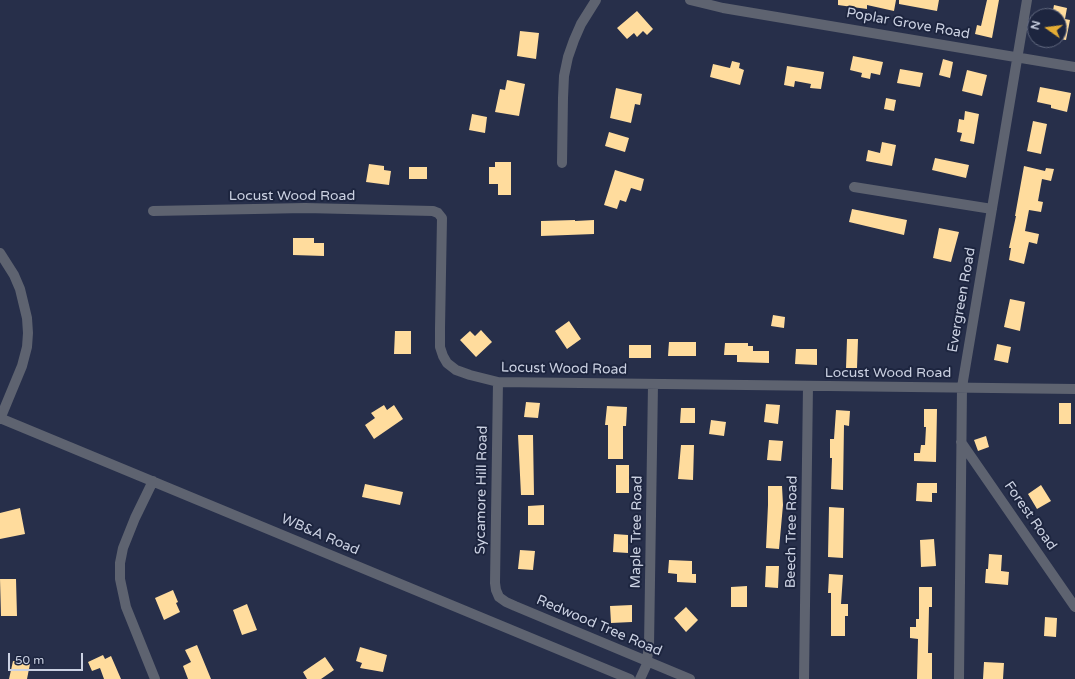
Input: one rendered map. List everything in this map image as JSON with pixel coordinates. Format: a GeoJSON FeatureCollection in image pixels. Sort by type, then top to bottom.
{"type":"FeatureCollection","features":[{"type":"Feature","properties":{"kind":"street"},"geometry":{"type":"LineString","coordinates":[[562,163],[564,76],[568,57],[574,40],[581,24],[596,0]]}},
{"type":"Feature","properties":{"kind":"street","name":"Poplar Grove Road"},"geometry":{"type":"LineString","coordinates":[[690,0],[723,8],[1075,66]]}},
{"type":"Feature","properties":{"kind":"street","name":"Evergreen Road"},"geometry":{"type":"LineString","coordinates":[[959,679],[962,388],[1028,0]]}},
{"type":"Feature","properties":{"kind":"street"},"geometry":{"type":"LineString","coordinates":[[854,187],[992,209]]}},
{"type":"Feature","properties":{"kind":"street","name":"Locust Wood Road"},"geometry":{"type":"LineString","coordinates":[[153,211],[305,208],[433,211],[438,213],[442,218],[440,347],[442,356],[447,363],[456,370],[498,382],[1075,389]]}},
{"type":"Feature","properties":{"kind":"street"},"geometry":{"type":"LineString","coordinates":[[0,253],[14,275],[20,289],[27,318],[28,333],[27,347],[22,366],[0,418]]}},
{"type":"Feature","properties":{"kind":"street","name":"Sycamore Hill Road"},"geometry":{"type":"LineString","coordinates":[[498,382],[495,583],[499,597]]}},
{"type":"Feature","properties":{"kind":"street","name":"Maple Tree Road"},"geometry":{"type":"LineString","coordinates":[[640,679],[647,661],[649,646],[653,384]]}},
{"type":"Feature","properties":{"kind":"street","name":"Beech Tree Road"},"geometry":{"type":"LineString","coordinates":[[804,679],[808,386]]}},
{"type":"Feature","properties":{"kind":"street","name":"WB&A Road"},"geometry":{"type":"LineString","coordinates":[[0,418],[630,679]]}},
{"type":"Feature","properties":{"kind":"street","name":"Forest Road"},"geometry":{"type":"LineString","coordinates":[[961,442],[1075,607]]}},
{"type":"Feature","properties":{"kind":"street"},"geometry":{"type":"LineString","coordinates":[[153,481],[135,518],[123,548],[120,564],[120,579],[126,607],[156,679]]}},
{"type":"Feature","properties":{"kind":"street","name":"Redwood Tree Road"},"geometry":{"type":"LineString","coordinates":[[499,597],[515,606],[690,679]]}},
{"type":"Feature","properties":{"kind":"building"},"geometry":{"type":"Polygon","coordinates":[[[838,0],[896,0],[894,11],[867,5],[867,9],[838,5],[838,0]]]}},
{"type":"Feature","properties":{"kind":"building"},"geometry":{"type":"Polygon","coordinates":[[[899,0],[939,0],[937,11],[899,4],[899,0]]]}},
{"type":"Feature","properties":{"kind":"building"},"geometry":{"type":"Polygon","coordinates":[[[987,0],[999,0],[992,38],[975,34],[977,25],[981,26],[987,0]]]}},
{"type":"Feature","properties":{"kind":"building"},"geometry":{"type":"Polygon","coordinates":[[[1054,5],[1067,8],[1053,8],[1054,5]]]}},
{"type":"Feature","properties":{"kind":"building"},"geometry":{"type":"Polygon","coordinates":[[[637,11],[653,29],[647,35],[643,31],[637,37],[634,33],[627,39],[617,28],[637,11]]]}},
{"type":"Feature","properties":{"kind":"building"},"geometry":{"type":"Polygon","coordinates":[[[1067,19],[1070,20],[1067,35],[1067,19]]]}},
{"type":"Feature","properties":{"kind":"building"},"geometry":{"type":"Polygon","coordinates":[[[520,31],[539,33],[536,59],[517,56],[520,31]]]}},
{"type":"Feature","properties":{"kind":"building"},"geometry":{"type":"Polygon","coordinates":[[[853,56],[883,62],[880,75],[871,73],[870,79],[861,77],[862,73],[850,70],[853,56]]]}},
{"type":"Feature","properties":{"kind":"building"},"geometry":{"type":"Polygon","coordinates":[[[943,59],[953,62],[950,78],[939,75],[943,59]]]}},
{"type":"Feature","properties":{"kind":"building"},"geometry":{"type":"Polygon","coordinates":[[[732,61],[740,63],[739,68],[744,70],[740,85],[710,77],[713,64],[730,68],[732,61]]]}},
{"type":"Feature","properties":{"kind":"building"},"geometry":{"type":"Polygon","coordinates":[[[787,66],[824,72],[821,89],[810,88],[811,84],[795,81],[794,87],[784,85],[787,66]]]}},
{"type":"Feature","properties":{"kind":"building"},"geometry":{"type":"Polygon","coordinates":[[[900,69],[923,73],[920,87],[897,83],[900,69]]]}},
{"type":"Feature","properties":{"kind":"building"},"geometry":{"type":"Polygon","coordinates":[[[967,70],[987,75],[982,96],[962,91],[967,70]]]}},
{"type":"Feature","properties":{"kind":"building"},"geometry":{"type":"Polygon","coordinates":[[[507,80],[525,84],[519,116],[495,112],[500,89],[505,90],[507,80]]]}},
{"type":"Feature","properties":{"kind":"building"},"geometry":{"type":"Polygon","coordinates":[[[1040,87],[1071,93],[1067,112],[1051,108],[1051,105],[1037,102],[1040,87]]]}},
{"type":"Feature","properties":{"kind":"building"},"geometry":{"type":"Polygon","coordinates":[[[616,88],[642,94],[640,105],[635,104],[631,123],[610,118],[616,88]]]}},
{"type":"Feature","properties":{"kind":"building"},"geometry":{"type":"Polygon","coordinates":[[[886,98],[896,100],[894,111],[884,109],[886,98]]]}},
{"type":"Feature","properties":{"kind":"building"},"geometry":{"type":"Polygon","coordinates":[[[965,111],[979,114],[974,144],[960,141],[962,133],[957,132],[959,119],[964,120],[965,111]]]}},
{"type":"Feature","properties":{"kind":"building"},"geometry":{"type":"Polygon","coordinates":[[[472,114],[487,117],[485,133],[469,130],[472,114]]]}},
{"type":"Feature","properties":{"kind":"building"},"geometry":{"type":"Polygon","coordinates":[[[1033,121],[1047,124],[1041,154],[1027,151],[1033,121]]]}},
{"type":"Feature","properties":{"kind":"building"},"geometry":{"type":"Polygon","coordinates":[[[609,132],[629,138],[625,152],[605,146],[609,132]]]}},
{"type":"Feature","properties":{"kind":"building"},"geometry":{"type":"Polygon","coordinates":[[[882,142],[896,145],[892,166],[866,161],[868,150],[880,153],[882,142]]]}},
{"type":"Feature","properties":{"kind":"building"},"geometry":{"type":"Polygon","coordinates":[[[935,158],[969,165],[966,178],[932,170],[935,158]]]}},
{"type":"Feature","properties":{"kind":"building"},"geometry":{"type":"Polygon","coordinates":[[[495,162],[511,162],[511,195],[498,195],[498,184],[489,184],[489,167],[495,167],[495,162]]]}},
{"type":"Feature","properties":{"kind":"building"},"geometry":{"type":"Polygon","coordinates":[[[369,164],[384,166],[384,170],[391,171],[389,185],[366,182],[369,164]]]}},
{"type":"Feature","properties":{"kind":"building"},"geometry":{"type":"Polygon","coordinates":[[[1024,166],[1045,171],[1046,168],[1054,169],[1051,181],[1042,179],[1038,201],[1043,202],[1041,212],[1029,210],[1025,231],[1039,234],[1037,244],[1029,242],[1024,264],[1009,260],[1011,248],[1009,248],[1024,166]]]}},
{"type":"Feature","properties":{"kind":"building"},"geometry":{"type":"Polygon","coordinates":[[[409,167],[427,167],[427,179],[409,179],[409,167]]]}},
{"type":"Feature","properties":{"kind":"building"},"geometry":{"type":"Polygon","coordinates":[[[615,170],[644,179],[641,191],[631,188],[626,202],[620,200],[617,209],[604,205],[615,170]]]}},
{"type":"Feature","properties":{"kind":"building"},"geometry":{"type":"Polygon","coordinates":[[[852,209],[907,220],[904,235],[849,222],[852,209]]]}},
{"type":"Feature","properties":{"kind":"building"},"geometry":{"type":"Polygon","coordinates":[[[594,220],[594,234],[541,236],[541,221],[594,220]]]}},
{"type":"Feature","properties":{"kind":"building"},"geometry":{"type":"Polygon","coordinates":[[[939,228],[959,232],[951,262],[933,258],[939,228]]]}},
{"type":"Feature","properties":{"kind":"building"},"geometry":{"type":"Polygon","coordinates":[[[293,238],[314,238],[314,243],[324,243],[324,256],[293,255],[293,238]]]}},
{"type":"Feature","properties":{"kind":"building"},"geometry":{"type":"Polygon","coordinates":[[[1010,299],[1025,302],[1020,331],[1004,327],[1010,299]]]}},
{"type":"Feature","properties":{"kind":"building"},"geometry":{"type":"Polygon","coordinates":[[[773,315],[785,317],[784,328],[771,326],[773,315]]]}},
{"type":"Feature","properties":{"kind":"building"},"geometry":{"type":"Polygon","coordinates":[[[569,321],[581,339],[567,349],[555,331],[569,321]]]}},
{"type":"Feature","properties":{"kind":"building"},"geometry":{"type":"Polygon","coordinates":[[[481,330],[492,342],[476,357],[460,340],[470,331],[475,336],[481,330]]]}},
{"type":"Feature","properties":{"kind":"building"},"geometry":{"type":"Polygon","coordinates":[[[395,331],[411,331],[411,354],[394,354],[395,331]]]}},
{"type":"Feature","properties":{"kind":"building"},"geometry":{"type":"Polygon","coordinates":[[[847,339],[858,339],[857,368],[846,368],[847,339]]]}},
{"type":"Feature","properties":{"kind":"building"},"geometry":{"type":"Polygon","coordinates":[[[669,342],[696,342],[696,356],[668,356],[669,342]]]}},
{"type":"Feature","properties":{"kind":"building"},"geometry":{"type":"Polygon","coordinates":[[[725,343],[748,343],[748,346],[753,346],[753,351],[769,351],[769,363],[737,362],[737,355],[724,355],[725,343]]]}},
{"type":"Feature","properties":{"kind":"building"},"geometry":{"type":"Polygon","coordinates":[[[997,344],[1011,347],[1008,363],[994,360],[997,344]]]}},
{"type":"Feature","properties":{"kind":"building"},"geometry":{"type":"Polygon","coordinates":[[[629,345],[651,345],[651,358],[629,358],[629,345]]]}},
{"type":"Feature","properties":{"kind":"building"},"geometry":{"type":"Polygon","coordinates":[[[796,349],[817,349],[817,365],[795,364],[796,349]]]}},
{"type":"Feature","properties":{"kind":"building"},"geometry":{"type":"Polygon","coordinates":[[[526,402],[540,403],[538,418],[524,417],[526,402]]]}},
{"type":"Feature","properties":{"kind":"building"},"geometry":{"type":"Polygon","coordinates":[[[1059,403],[1071,403],[1071,424],[1059,424],[1059,403]]]}},
{"type":"Feature","properties":{"kind":"building"},"geometry":{"type":"Polygon","coordinates":[[[766,404],[780,405],[778,424],[764,422],[766,404]]]}},
{"type":"Feature","properties":{"kind":"building"},"geometry":{"type":"Polygon","coordinates":[[[384,405],[387,410],[394,405],[403,419],[374,439],[365,425],[375,418],[371,413],[384,405]]]}},
{"type":"Feature","properties":{"kind":"building"},"geometry":{"type":"Polygon","coordinates":[[[607,406],[627,407],[626,426],[623,426],[623,459],[608,459],[608,425],[605,425],[607,406]]]}},
{"type":"Feature","properties":{"kind":"building"},"geometry":{"type":"Polygon","coordinates":[[[681,408],[695,408],[695,423],[680,423],[681,408]]]}},
{"type":"Feature","properties":{"kind":"building"},"geometry":{"type":"Polygon","coordinates":[[[924,409],[937,409],[936,462],[914,461],[914,453],[920,453],[921,445],[925,445],[926,427],[924,427],[924,409]]]}},
{"type":"Feature","properties":{"kind":"building"},"geometry":{"type":"Polygon","coordinates":[[[836,410],[850,411],[849,426],[844,425],[843,490],[831,489],[832,458],[830,458],[830,439],[834,439],[836,410]]]}},
{"type":"Feature","properties":{"kind":"building"},"geometry":{"type":"Polygon","coordinates":[[[711,420],[726,422],[724,436],[709,434],[711,420]]]}},
{"type":"Feature","properties":{"kind":"building"},"geometry":{"type":"Polygon","coordinates":[[[518,435],[533,435],[534,495],[521,495],[518,435]]]}},
{"type":"Feature","properties":{"kind":"building"},"geometry":{"type":"Polygon","coordinates":[[[986,436],[989,447],[978,451],[974,440],[986,436]]]}},
{"type":"Feature","properties":{"kind":"building"},"geometry":{"type":"Polygon","coordinates":[[[769,440],[783,441],[781,461],[767,460],[769,440]]]}},
{"type":"Feature","properties":{"kind":"building"},"geometry":{"type":"Polygon","coordinates":[[[681,445],[694,445],[693,480],[678,479],[681,445]]]}},
{"type":"Feature","properties":{"kind":"building"},"geometry":{"type":"Polygon","coordinates":[[[616,465],[629,465],[629,493],[616,493],[616,465]]]}},
{"type":"Feature","properties":{"kind":"building"},"geometry":{"type":"Polygon","coordinates":[[[917,483],[937,483],[937,493],[932,493],[932,502],[916,501],[917,483]]]}},
{"type":"Feature","properties":{"kind":"building"},"geometry":{"type":"Polygon","coordinates":[[[365,484],[403,492],[400,505],[362,497],[365,484]]]}},
{"type":"Feature","properties":{"kind":"building"},"geometry":{"type":"Polygon","coordinates":[[[1041,485],[1051,501],[1037,509],[1028,494],[1041,485]]]}},
{"type":"Feature","properties":{"kind":"building"},"geometry":{"type":"Polygon","coordinates":[[[768,486],[782,486],[783,505],[779,549],[766,548],[768,486]]]}},
{"type":"Feature","properties":{"kind":"building"},"geometry":{"type":"Polygon","coordinates":[[[544,505],[544,525],[528,525],[528,506],[544,505]]]}},
{"type":"Feature","properties":{"kind":"building"},"geometry":{"type":"Polygon","coordinates":[[[829,507],[844,508],[843,558],[828,557],[829,507]]]}},
{"type":"Feature","properties":{"kind":"building"},"geometry":{"type":"Polygon","coordinates":[[[20,508],[25,534],[0,539],[0,513],[20,508]]]}},
{"type":"Feature","properties":{"kind":"building"},"geometry":{"type":"Polygon","coordinates":[[[614,534],[628,535],[628,553],[613,552],[614,534]]]}},
{"type":"Feature","properties":{"kind":"building"},"geometry":{"type":"Polygon","coordinates":[[[934,539],[936,566],[921,567],[920,540],[934,539]]]}},
{"type":"Feature","properties":{"kind":"building"},"geometry":{"type":"Polygon","coordinates":[[[520,550],[535,551],[533,570],[518,569],[520,550]]]}},
{"type":"Feature","properties":{"kind":"building"},"geometry":{"type":"Polygon","coordinates":[[[989,554],[1002,555],[1001,571],[1009,572],[1008,585],[985,583],[989,554]]]}},
{"type":"Feature","properties":{"kind":"building"},"geometry":{"type":"Polygon","coordinates":[[[669,560],[692,561],[692,574],[696,574],[696,583],[677,582],[677,574],[668,573],[669,560]]]}},
{"type":"Feature","properties":{"kind":"building"},"geometry":{"type":"Polygon","coordinates":[[[766,566],[779,566],[778,588],[765,587],[766,566]]]}},
{"type":"Feature","properties":{"kind":"building"},"geometry":{"type":"Polygon","coordinates":[[[829,574],[843,575],[841,604],[848,604],[848,616],[845,616],[845,636],[831,636],[831,593],[828,593],[829,574]]]}},
{"type":"Feature","properties":{"kind":"building"},"geometry":{"type":"Polygon","coordinates":[[[0,579],[16,579],[17,616],[1,616],[0,579]]]}},
{"type":"Feature","properties":{"kind":"building"},"geometry":{"type":"Polygon","coordinates":[[[747,586],[747,607],[731,607],[731,587],[747,586]]]}},
{"type":"Feature","properties":{"kind":"building"},"geometry":{"type":"Polygon","coordinates":[[[919,587],[932,587],[932,607],[929,607],[928,653],[932,653],[932,679],[917,679],[918,639],[910,638],[910,627],[916,627],[916,619],[919,619],[919,587]]]}},
{"type":"Feature","properties":{"kind":"building"},"geometry":{"type":"Polygon","coordinates":[[[173,590],[180,612],[164,620],[155,598],[173,590]]]}},
{"type":"Feature","properties":{"kind":"building"},"geometry":{"type":"Polygon","coordinates":[[[247,604],[257,630],[242,635],[233,610],[247,604]]]}},
{"type":"Feature","properties":{"kind":"building"},"geometry":{"type":"Polygon","coordinates":[[[632,605],[632,622],[611,623],[610,606],[632,605]]]}},
{"type":"Feature","properties":{"kind":"building"},"geometry":{"type":"Polygon","coordinates":[[[686,607],[698,620],[686,632],[674,618],[686,607]]]}},
{"type":"Feature","properties":{"kind":"building"},"geometry":{"type":"Polygon","coordinates":[[[1045,617],[1057,618],[1056,637],[1044,636],[1045,617]]]}},
{"type":"Feature","properties":{"kind":"building"},"geometry":{"type":"Polygon","coordinates":[[[197,645],[211,679],[188,679],[183,666],[191,662],[185,650],[197,645]]]}},
{"type":"Feature","properties":{"kind":"building"},"geometry":{"type":"Polygon","coordinates":[[[360,647],[387,655],[383,672],[360,668],[362,663],[356,661],[360,647]]]}},
{"type":"Feature","properties":{"kind":"building"},"geometry":{"type":"Polygon","coordinates":[[[103,655],[105,659],[111,656],[121,679],[104,679],[100,668],[92,671],[88,662],[103,655]]]}},
{"type":"Feature","properties":{"kind":"building"},"geometry":{"type":"Polygon","coordinates":[[[325,657],[334,670],[321,679],[307,679],[303,672],[325,657]]]}},
{"type":"Feature","properties":{"kind":"building"},"geometry":{"type":"Polygon","coordinates":[[[13,661],[30,664],[27,679],[9,679],[13,661]]]}},
{"type":"Feature","properties":{"kind":"building"},"geometry":{"type":"Polygon","coordinates":[[[984,662],[1004,663],[1003,679],[983,679],[984,662]]]}}]}
